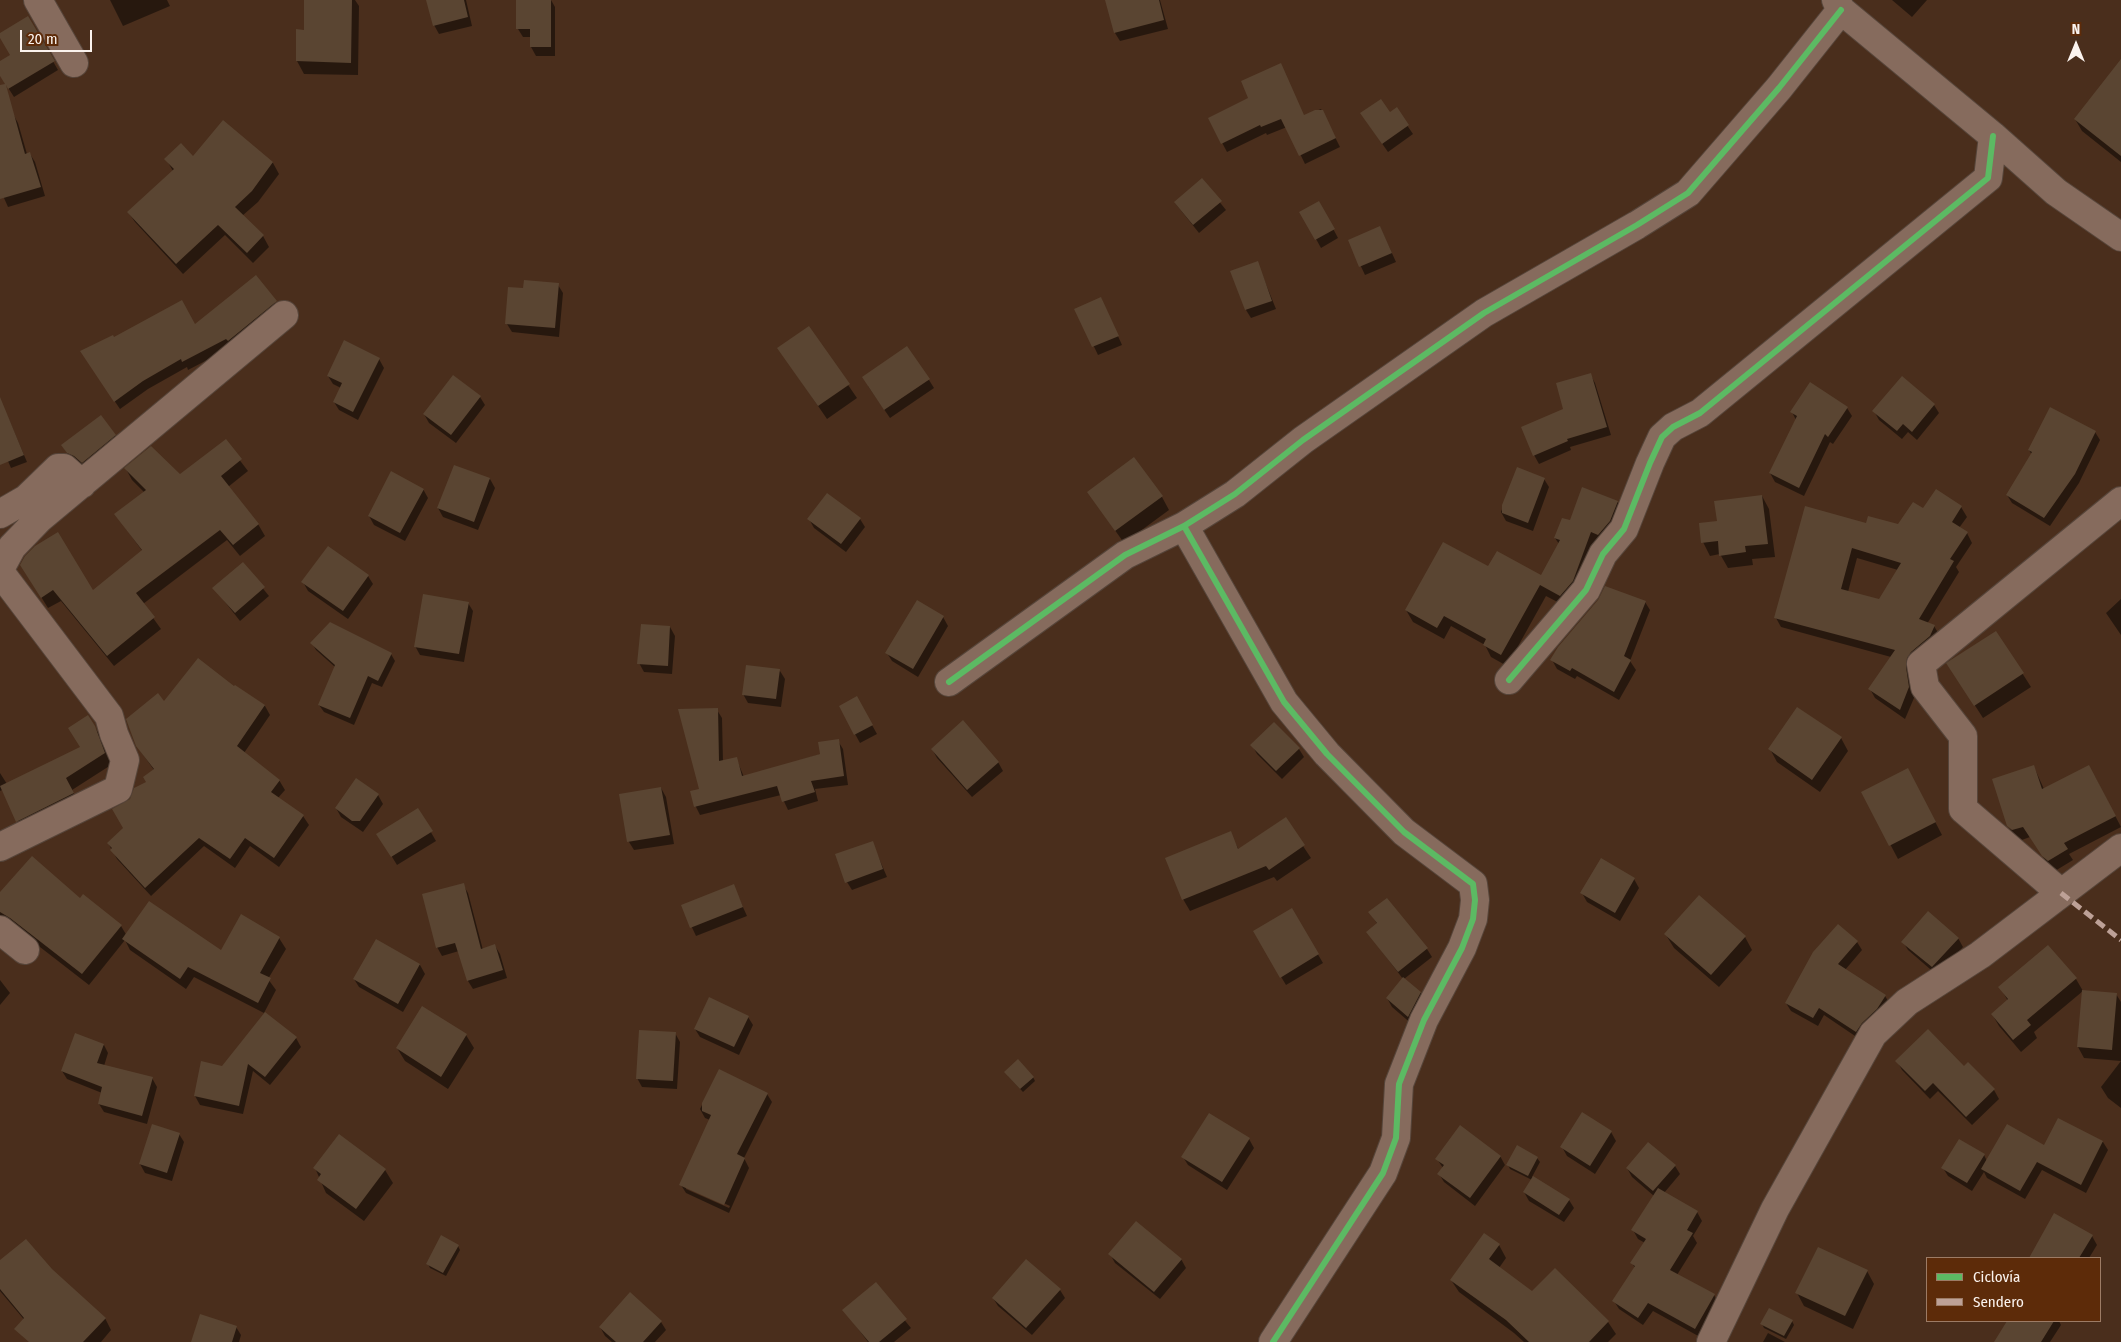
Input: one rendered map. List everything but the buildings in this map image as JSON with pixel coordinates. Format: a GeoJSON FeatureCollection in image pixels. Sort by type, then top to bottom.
{"type":"FeatureCollection","features":[{"type":"Feature","properties":{"kind":"street"},"geometry":{"type":"LineString","coordinates":[[38,0],[74,63]]}},
{"type":"Feature","properties":{"kind":"street"},"geometry":{"type":"LineString","coordinates":[[949,682],[1125,555],[1184,526],[1235,494],[1303,440],[1484,312],[1637,225],[1688,193],[1779,88],[1839,5],[2056,192],[2121,237]]}},
{"type":"Feature","properties":{"kind":"street"},"geometry":{"type":"LineString","coordinates":[[1509,680],[1586,590],[1603,554],[1624,529],[1662,437],[1673,427],[1700,413],[1988,178],[1993,136]]}},
{"type":"Feature","properties":{"kind":"street"},"geometry":{"type":"LineString","coordinates":[[0,847],[118,789],[125,760],[109,716],[0,571],[12,547],[38,519],[284,315]]}},
{"type":"Feature","properties":{"kind":"street"},"geometry":{"type":"LineString","coordinates":[[0,514],[26,498],[58,468],[64,468],[82,484]]}},
{"type":"Feature","properties":{"kind":"street"},"geometry":{"type":"LineString","coordinates":[[2061,893],[1963,809],[1963,736],[1925,686],[1921,664],[2121,501]]}},
{"type":"Feature","properties":{"kind":"street"},"geometry":{"type":"LineString","coordinates":[[1184,526],[1284,702],[1327,754],[1404,832],[1473,884],[1475,900],[1473,919],[1462,948],[1424,1020],[1399,1084],[1396,1138],[1383,1173],[1273,1342]]}},
{"type":"Feature","properties":{"kind":"street"},"geometry":{"type":"LineString","coordinates":[[1711,1342],[1775,1210],[1873,1034],[1907,1002],[1980,955],[2121,848]]}},
{"type":"Feature","properties":{"kind":"street"},"geometry":{"type":"LineString","coordinates":[[0,930],[25,950]]}},
{"type":"Feature","properties":{"kind":"marked path"},"geometry":{"type":"LineString","coordinates":[[2061,893],[2121,940]]}},
{"type":"Feature","properties":{"kind":"cycle path"},"geometry":{"type":"LineString","coordinates":[[949,682],[1125,555],[1184,526],[1235,494],[1303,440],[1484,313],[1637,225],[1688,193],[1779,88],[1841,10]]}},
{"type":"Feature","properties":{"kind":"cycle path"},"geometry":{"type":"LineString","coordinates":[[1509,680],[1586,590],[1603,554],[1624,529],[1662,437],[1673,427],[1700,413],[1988,178],[1993,136]]}},
{"type":"Feature","properties":{"kind":"cycle path"},"geometry":{"type":"LineString","coordinates":[[1184,526],[1284,702],[1327,754],[1404,832],[1473,884],[1475,900],[1473,919],[1462,948],[1424,1020],[1399,1084],[1396,1138],[1383,1173],[1273,1342]]}}]}
